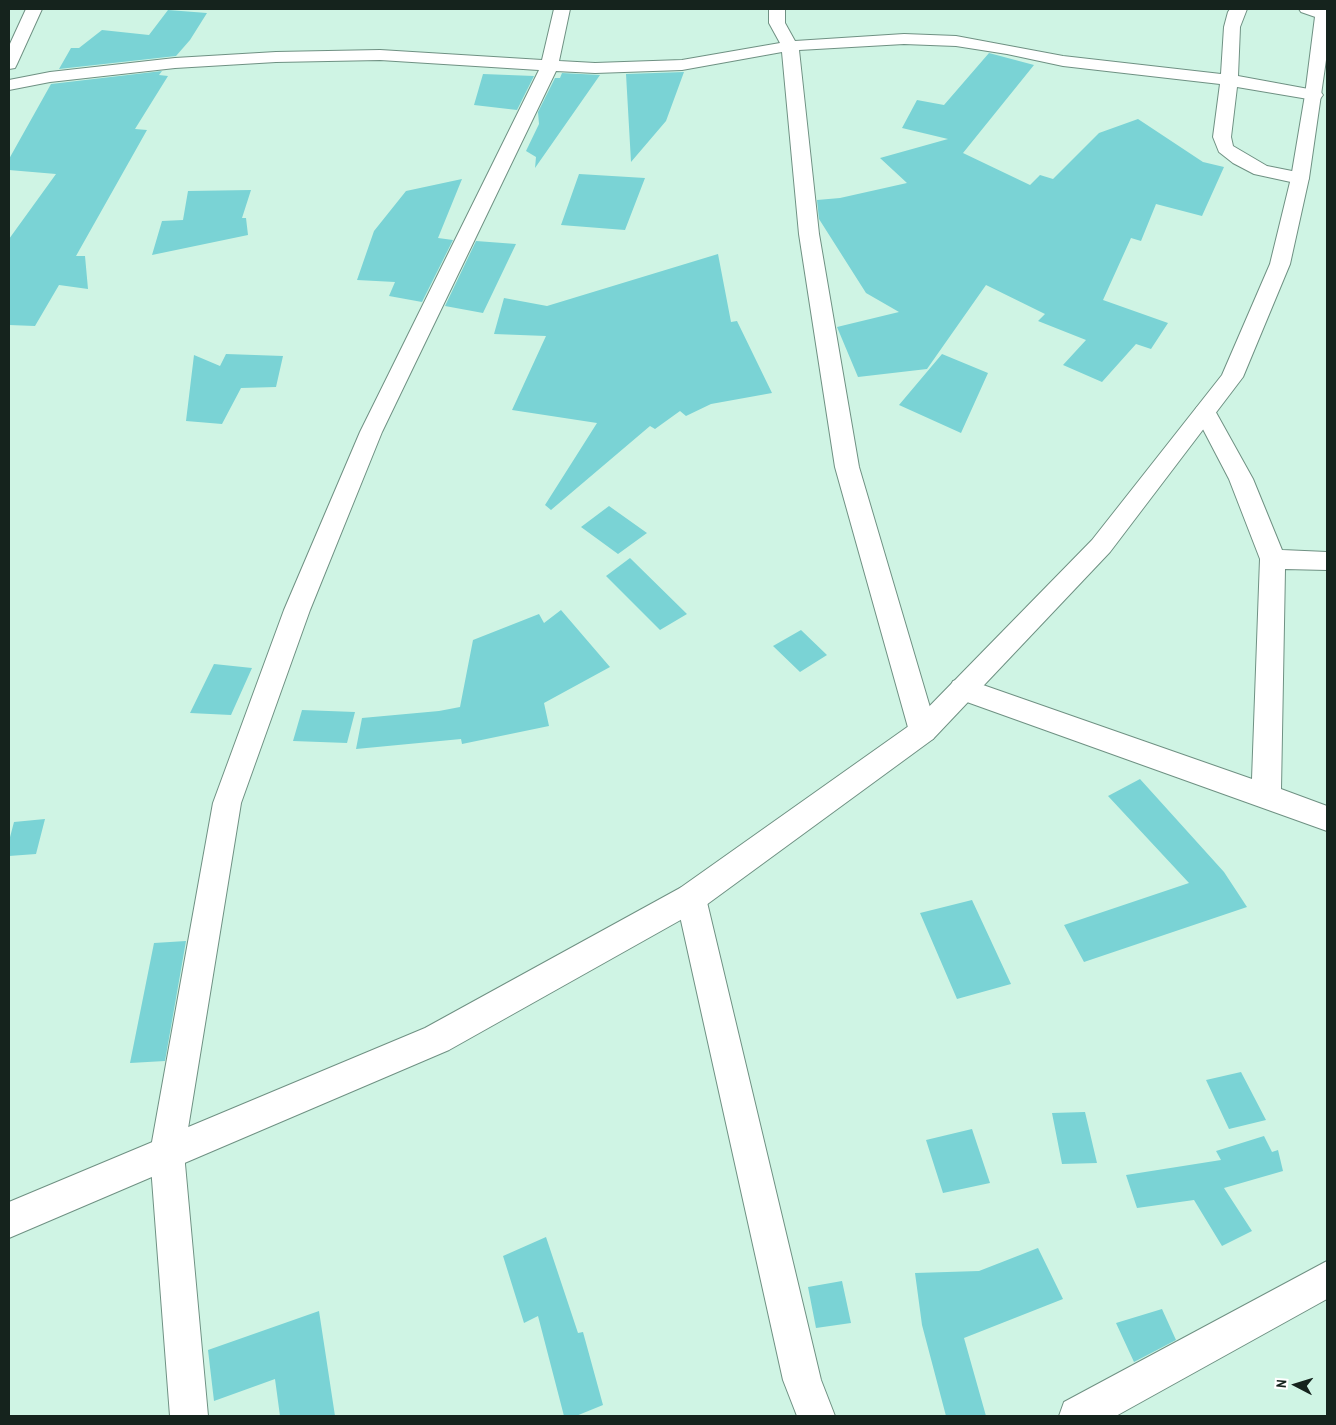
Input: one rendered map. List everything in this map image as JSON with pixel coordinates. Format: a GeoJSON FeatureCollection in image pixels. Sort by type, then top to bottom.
{"type":"FeatureCollection","features":[{"type":"Feature","properties":{"kind":"street"},"geometry":{"type":"LineString","coordinates":[[9,64],[34,9]]}},
{"type":"Feature","properties":{"kind":"street"},"geometry":{"type":"LineString","coordinates":[[189,1416],[168,1153],[227,803],[297,610],[371,432],[549,66],[562,9]]}},
{"type":"Feature","properties":{"kind":"street"},"geometry":{"type":"LineString","coordinates":[[777,9],[776,24],[790,46],[809,234],[848,467],[923,731]]}},
{"type":"Feature","properties":{"kind":"street"},"geometry":{"type":"LineString","coordinates":[[1239,9],[1236,12],[1232,27],[1229,80],[1222,137],[1225,148],[1240,159],[1261,170],[1300,178]]}},
{"type":"Feature","properties":{"kind":"street"},"geometry":{"type":"LineString","coordinates":[[9,1220],[437,1039],[690,898],[923,731],[1101,546],[1232,377],[1280,264],[1300,178],[1314,95],[1321,12]]}},
{"type":"Feature","properties":{"kind":"street"},"geometry":{"type":"LineString","coordinates":[[9,85],[50,78],[175,63],[276,56],[380,55],[595,68],[682,65],[790,46],[846,41],[904,39],[956,41],[1007,49],[1062,61],[1229,80],[1314,95]]}},
{"type":"Feature","properties":{"kind":"street"},"geometry":{"type":"LineString","coordinates":[[1205,412],[1241,479],[1273,559],[1266,796]]}},
{"type":"Feature","properties":{"kind":"street"},"geometry":{"type":"LineString","coordinates":[[1273,559],[1327,561]]}},
{"type":"Feature","properties":{"kind":"street"},"geometry":{"type":"LineString","coordinates":[[963,689],[1327,818]]}},
{"type":"Feature","properties":{"kind":"street"},"geometry":{"type":"LineString","coordinates":[[690,898],[802,1380],[816,1416]]}},
{"type":"Feature","properties":{"kind":"street"},"geometry":{"type":"LineString","coordinates":[[1078,1416],[1327,1279]]}},
{"type":"Feature","properties":{"kind":"building"},"geometry":{"type":"Polygon","coordinates":[[[168,10],[207,13],[190,40],[176,56],[59,69],[71,48],[79,48],[102,30],[149,35],[168,10]]]}},
{"type":"Feature","properties":{"kind":"building"},"geometry":{"type":"Polygon","coordinates":[[[989,53],[1034,65],[963,153],[1030,185],[1040,175],[1053,179],[1099,133],[1138,119],[1203,162],[1224,167],[1202,216],[1156,204],[1141,241],[1131,238],[1103,300],[1168,323],[1151,349],[1136,344],[1102,382],[1063,365],[1086,340],[1038,321],[1045,314],[986,285],[927,369],[858,377],[837,327],[899,312],[866,293],[819,219],[817,200],[840,198],[907,183],[880,158],[948,139],[902,128],[917,100],[944,105],[989,53]]]}},
{"type":"Feature","properties":{"kind":"building"},"geometry":{"type":"Polygon","coordinates":[[[162,71],[159,75],[168,76],[135,129],[147,130],[76,256],[85,256],[88,289],[59,285],[35,326],[9,325],[9,239],[56,174],[9,170],[9,159],[51,84],[162,71]]]}},
{"type":"Feature","properties":{"kind":"building"},"geometry":{"type":"Polygon","coordinates":[[[684,72],[666,121],[631,162],[626,74],[684,72]]]}},
{"type":"Feature","properties":{"kind":"building"},"geometry":{"type":"Polygon","coordinates":[[[562,73],[600,75],[535,168],[536,157],[526,151],[539,124],[538,112],[555,78],[560,78],[562,73]]]}},
{"type":"Feature","properties":{"kind":"building"},"geometry":{"type":"Polygon","coordinates":[[[483,74],[534,76],[517,110],[474,105],[483,74]]]}},
{"type":"Feature","properties":{"kind":"building"},"geometry":{"type":"Polygon","coordinates":[[[579,174],[645,178],[625,230],[561,225],[579,174]]]}},
{"type":"Feature","properties":{"kind":"building"},"geometry":{"type":"Polygon","coordinates":[[[462,179],[438,238],[453,240],[422,302],[389,296],[395,282],[357,280],[374,231],[406,191],[462,179]]]}},
{"type":"Feature","properties":{"kind":"building"},"geometry":{"type":"Polygon","coordinates":[[[251,190],[242,218],[246,218],[248,235],[152,255],[162,221],[183,220],[188,191],[251,190]]]}},
{"type":"Feature","properties":{"kind":"building"},"geometry":{"type":"Polygon","coordinates":[[[476,241],[516,244],[483,313],[445,306],[476,241]]]}},
{"type":"Feature","properties":{"kind":"building"},"geometry":{"type":"Polygon","coordinates":[[[718,254],[731,322],[737,321],[772,393],[711,404],[686,416],[680,411],[655,429],[650,426],[551,510],[545,505],[597,423],[512,410],[546,336],[494,334],[504,298],[547,306],[718,254]]]}},
{"type":"Feature","properties":{"kind":"building"},"geometry":{"type":"Polygon","coordinates":[[[226,354],[283,356],[276,387],[241,388],[222,424],[186,421],[194,355],[220,366],[226,354]]]}},
{"type":"Feature","properties":{"kind":"building"},"geometry":{"type":"Polygon","coordinates":[[[942,354],[988,373],[961,433],[899,405],[942,354]]]}},
{"type":"Feature","properties":{"kind":"building"},"geometry":{"type":"Polygon","coordinates":[[[609,506],[647,533],[618,554],[581,527],[609,506]]]}},
{"type":"Feature","properties":{"kind":"building"},"geometry":{"type":"Polygon","coordinates":[[[630,558],[687,614],[660,630],[606,576],[630,558]]]}},
{"type":"Feature","properties":{"kind":"building"},"geometry":{"type":"Polygon","coordinates":[[[561,610],[610,667],[544,703],[549,726],[462,744],[461,739],[356,749],[362,718],[439,711],[460,707],[473,640],[539,614],[544,623],[561,610]]]}},
{"type":"Feature","properties":{"kind":"building"},"geometry":{"type":"Polygon","coordinates":[[[801,630],[827,655],[800,672],[773,646],[801,630]]]}},
{"type":"Feature","properties":{"kind":"building"},"geometry":{"type":"Polygon","coordinates":[[[214,664],[252,668],[231,715],[190,713],[214,664]]]}},
{"type":"Feature","properties":{"kind":"building"},"geometry":{"type":"Polygon","coordinates":[[[302,710],[355,712],[347,743],[293,741],[302,710]]]}},
{"type":"Feature","properties":{"kind":"building"},"geometry":{"type":"Polygon","coordinates":[[[1140,779],[1224,872],[1247,907],[1084,962],[1064,925],[1189,883],[1108,796],[1140,779]]]}},
{"type":"Feature","properties":{"kind":"building"},"geometry":{"type":"Polygon","coordinates":[[[45,819],[36,854],[9,856],[9,841],[14,822],[45,819]]]}},
{"type":"Feature","properties":{"kind":"building"},"geometry":{"type":"Polygon","coordinates":[[[972,900],[1011,984],[957,999],[920,913],[972,900]]]}},
{"type":"Feature","properties":{"kind":"building"},"geometry":{"type":"Polygon","coordinates":[[[186,941],[165,1061],[130,1063],[154,943],[186,941]]]}},
{"type":"Feature","properties":{"kind":"building"},"geometry":{"type":"Polygon","coordinates":[[[1241,1072],[1266,1120],[1229,1129],[1206,1080],[1241,1072]]]}},
{"type":"Feature","properties":{"kind":"building"},"geometry":{"type":"Polygon","coordinates":[[[1085,1112],[1097,1163],[1062,1164],[1052,1113],[1085,1112]]]}},
{"type":"Feature","properties":{"kind":"building"},"geometry":{"type":"Polygon","coordinates":[[[972,1129],[990,1183],[943,1193],[926,1140],[972,1129]]]}},
{"type":"Feature","properties":{"kind":"building"},"geometry":{"type":"Polygon","coordinates":[[[1264,1136],[1272,1152],[1278,1150],[1283,1171],[1224,1188],[1252,1231],[1222,1246],[1194,1200],[1137,1208],[1126,1175],[1221,1160],[1216,1151],[1264,1136]]]}},
{"type":"Feature","properties":{"kind":"building"},"geometry":{"type":"Polygon","coordinates":[[[546,1237],[578,1333],[583,1332],[603,1405],[576,1416],[564,1416],[538,1316],[524,1323],[503,1256],[546,1237]]]}},
{"type":"Feature","properties":{"kind":"building"},"geometry":{"type":"Polygon","coordinates":[[[1038,1248],[1063,1299],[964,1338],[986,1416],[946,1416],[922,1325],[915,1273],[979,1271],[1038,1248]]]}},
{"type":"Feature","properties":{"kind":"building"},"geometry":{"type":"Polygon","coordinates":[[[842,1281],[851,1323],[816,1328],[808,1287],[842,1281]]]}},
{"type":"Feature","properties":{"kind":"building"},"geometry":{"type":"Polygon","coordinates":[[[1162,1309],[1176,1340],[1134,1362],[1116,1323],[1162,1309]]]}},
{"type":"Feature","properties":{"kind":"building"},"geometry":{"type":"Polygon","coordinates":[[[319,1311],[335,1416],[280,1416],[275,1379],[214,1401],[208,1350],[319,1311]]]}}]}
